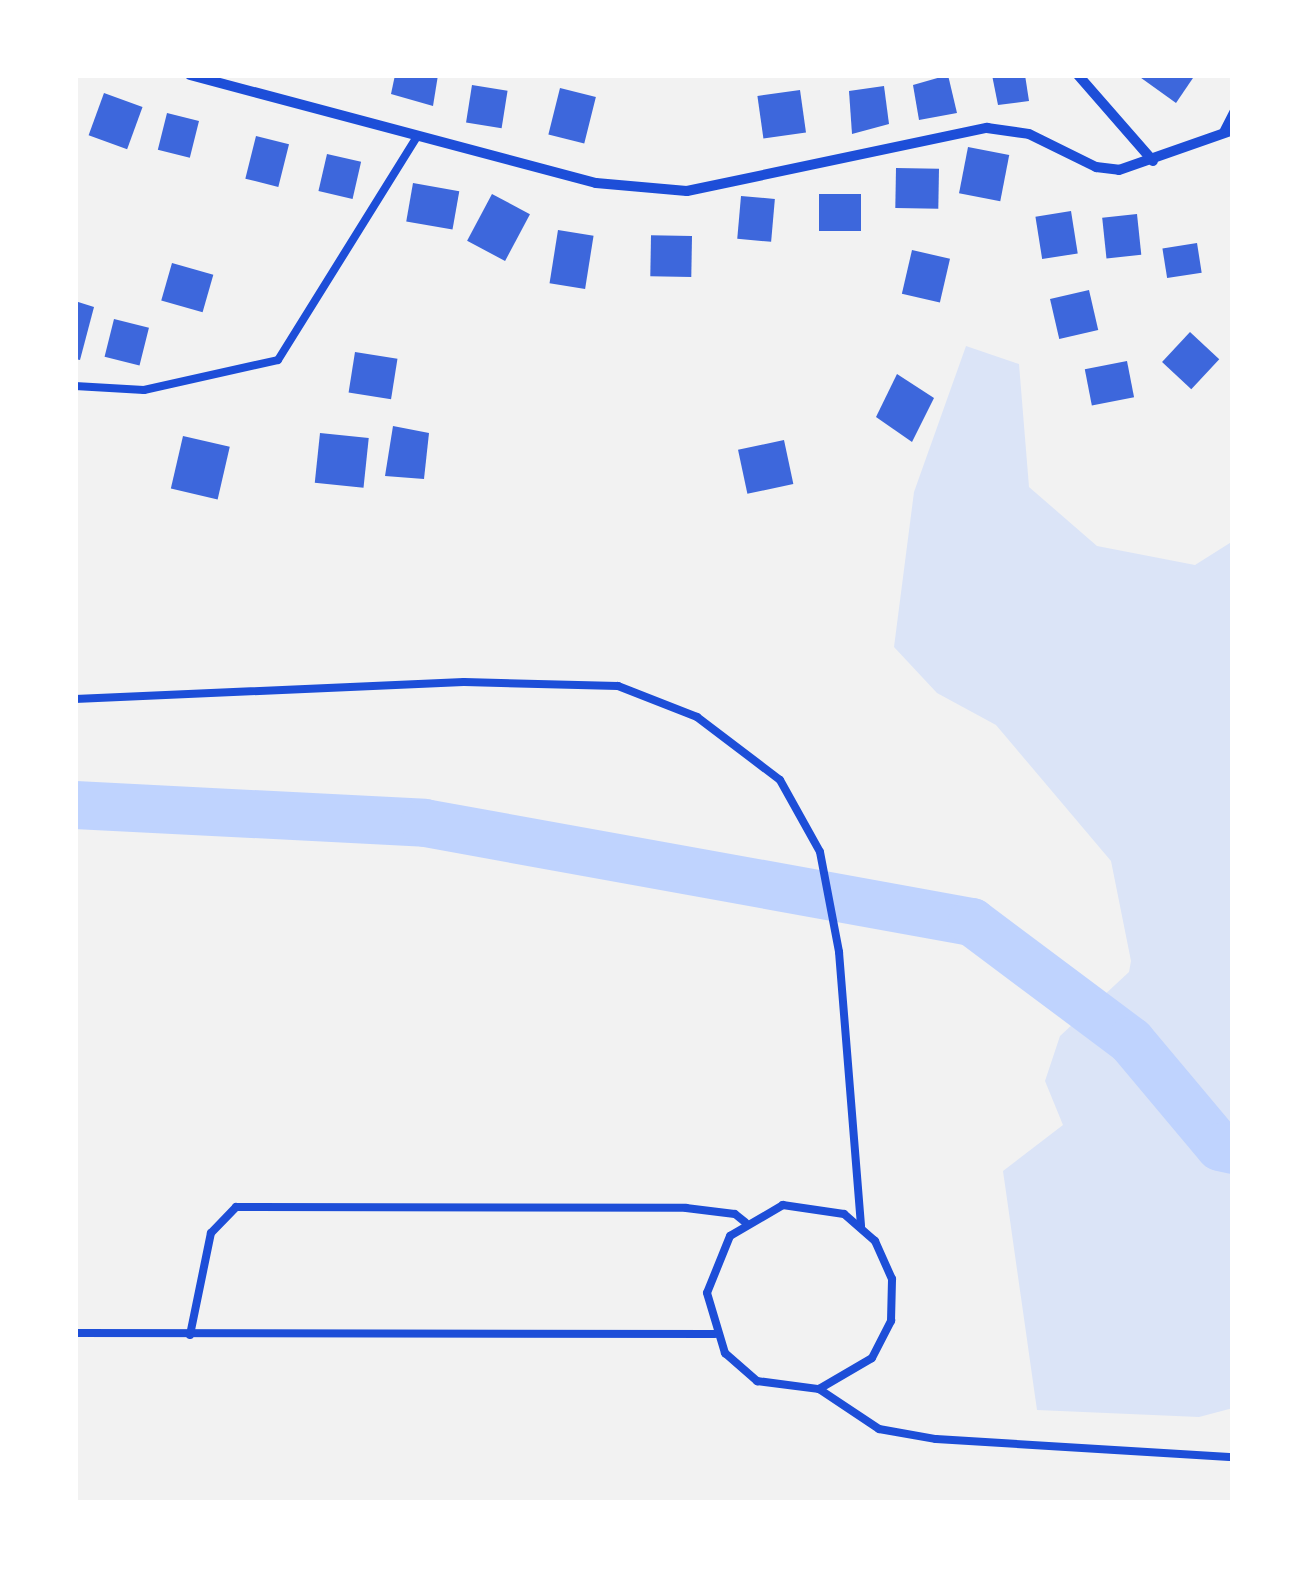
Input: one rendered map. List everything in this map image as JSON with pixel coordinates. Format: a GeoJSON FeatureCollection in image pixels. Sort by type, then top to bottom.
{"type":"FeatureCollection","features":[{"type":"Feature","properties":{"kind":"street"},"geometry":{"type":"LineString","coordinates":[[190,75],[596,183],[687,192],[987,128],[1029,134],[1096,167],[1120,170],[1227,132]]}},
{"type":"Feature","properties":{"kind":"street"},"geometry":{"type":"LineString","coordinates":[[1078,75],[1153,161]]}},
{"type":"Feature","properties":{"kind":"lane"},"geometry":{"type":"LineString","coordinates":[[1227,132],[1233,112]]}},
{"type":"Feature","properties":{"kind":"lane"},"geometry":{"type":"LineString","coordinates":[[75,386],[144,390],[278,360],[416,138]]}},
{"type":"Feature","properties":{"kind":"lane"},"geometry":{"type":"LineString","coordinates":[[75,699],[464,682],[618,686],[697,718],[780,780],[820,852],[839,952],[861,1226],[886,1260],[891,1321],[872,1358],[819,1390]]}},
{"type":"Feature","properties":{"kind":"lane"},"geometry":{"type":"LineString","coordinates":[[861,1226],[804,1204],[745,1222],[710,1273],[714,1334],[757,1380],[819,1390],[880,1429],[936,1439],[1233,1457]]}},
{"type":"Feature","properties":{"kind":"lane"},"geometry":{"type":"LineString","coordinates":[[190,1336],[211,1233],[236,1206],[686,1208],[735,1214],[745,1222]]}},
{"type":"Feature","properties":{"kind":"lane"},"geometry":{"type":"LineString","coordinates":[[75,1333],[714,1334]]}},
{"type":"Feature","properties":{"kind":"shaded area"},"geometry":{"type":"Polygon","coordinates":[[[966,346],[1019,364],[1029,487],[1097,546],[1195,565],[1233,541],[1233,1408],[1199,1417],[1037,1410],[1003,1171],[1063,1125],[1045,1081],[1060,1036],[1129,972],[1131,961],[1111,861],[996,725],[937,693],[894,647],[914,492],[966,346]]]}},
{"type":"Feature","properties":{"kind":"building"},"geometry":{"type":"Polygon","coordinates":[[[395,75],[438,75],[433,106],[391,94],[395,75]]]}},
{"type":"Feature","properties":{"kind":"building"},"geometry":{"type":"Polygon","coordinates":[[[948,75],[957,113],[919,120],[913,85],[948,75]]]}},
{"type":"Feature","properties":{"kind":"building"},"geometry":{"type":"Polygon","coordinates":[[[992,75],[1025,75],[1029,101],[998,105],[992,75]]]}},
{"type":"Feature","properties":{"kind":"building"},"geometry":{"type":"Polygon","coordinates":[[[1137,75],[1195,75],[1176,103],[1137,75]]]}},
{"type":"Feature","properties":{"kind":"building"},"geometry":{"type":"Polygon","coordinates":[[[472,85],[508,91],[502,128],[466,123],[472,85]]]}},
{"type":"Feature","properties":{"kind":"building"},"geometry":{"type":"Polygon","coordinates":[[[884,86],[889,124],[852,134],[849,91],[884,86]]]}},
{"type":"Feature","properties":{"kind":"building"},"geometry":{"type":"Polygon","coordinates":[[[560,88],[596,97],[584,144],[548,135],[560,88]]]}},
{"type":"Feature","properties":{"kind":"building"},"geometry":{"type":"Polygon","coordinates":[[[800,90],[806,133],[763,139],[757,96],[800,90]]]}},
{"type":"Feature","properties":{"kind":"building"},"geometry":{"type":"Polygon","coordinates":[[[104,93],[143,107],[127,149],[89,135],[104,93]]]}},
{"type":"Feature","properties":{"kind":"building"},"geometry":{"type":"Polygon","coordinates":[[[167,113],[199,121],[190,158],[158,150],[167,113]]]}},
{"type":"Feature","properties":{"kind":"building"},"geometry":{"type":"Polygon","coordinates":[[[256,136],[289,144],[278,187],[245,179],[256,136]]]}},
{"type":"Feature","properties":{"kind":"building"},"geometry":{"type":"Polygon","coordinates":[[[968,147],[1009,155],[1000,201],[959,193],[968,147]]]}},
{"type":"Feature","properties":{"kind":"building"},"geometry":{"type":"Polygon","coordinates":[[[327,154],[361,162],[353,199],[318,191],[327,154]]]}},
{"type":"Feature","properties":{"kind":"building"},"geometry":{"type":"Polygon","coordinates":[[[896,168],[939,169],[938,209],[895,208],[896,168]]]}},
{"type":"Feature","properties":{"kind":"building"},"geometry":{"type":"Polygon","coordinates":[[[413,183],[459,191],[453,230],[406,221],[413,183]]]}},
{"type":"Feature","properties":{"kind":"building"},"geometry":{"type":"Polygon","coordinates":[[[492,194],[530,214],[505,261],[467,241],[492,194]]]}},
{"type":"Feature","properties":{"kind":"building"},"geometry":{"type":"Polygon","coordinates":[[[819,194],[861,194],[861,231],[819,231],[819,194]]]}},
{"type":"Feature","properties":{"kind":"building"},"geometry":{"type":"Polygon","coordinates":[[[741,196],[775,199],[771,242],[737,239],[741,196]]]}},
{"type":"Feature","properties":{"kind":"building"},"geometry":{"type":"Polygon","coordinates":[[[1071,211],[1078,253],[1042,259],[1035,217],[1071,211]]]}},
{"type":"Feature","properties":{"kind":"building"},"geometry":{"type":"Polygon","coordinates":[[[1137,214],[1141,255],[1106,258],[1102,218],[1137,214]]]}},
{"type":"Feature","properties":{"kind":"building"},"geometry":{"type":"Polygon","coordinates":[[[558,230],[594,236],[585,289],[550,283],[558,230]]]}},
{"type":"Feature","properties":{"kind":"building"},"geometry":{"type":"Polygon","coordinates":[[[651,235],[692,236],[691,277],[650,276],[651,235]]]}},
{"type":"Feature","properties":{"kind":"building"},"geometry":{"type":"Polygon","coordinates":[[[1197,243],[1202,273],[1167,278],[1162,248],[1197,243]]]}},
{"type":"Feature","properties":{"kind":"building"},"geometry":{"type":"Polygon","coordinates":[[[912,250],[950,259],[940,303],[902,294],[912,250]]]}},
{"type":"Feature","properties":{"kind":"building"},"geometry":{"type":"Polygon","coordinates":[[[172,263],[213,275],[203,312],[161,300],[172,263]]]}},
{"type":"Feature","properties":{"kind":"building"},"geometry":{"type":"Polygon","coordinates":[[[1089,290],[1098,330],[1059,339],[1050,299],[1089,290]]]}},
{"type":"Feature","properties":{"kind":"building"},"geometry":{"type":"Polygon","coordinates":[[[75,301],[94,307],[80,360],[75,359],[75,301]]]}},
{"type":"Feature","properties":{"kind":"building"},"geometry":{"type":"Polygon","coordinates":[[[114,319],[149,328],[139,366],[105,357],[114,319]]]}},
{"type":"Feature","properties":{"kind":"building"},"geometry":{"type":"Polygon","coordinates":[[[1190,332],[1219,359],[1191,389],[1162,362],[1190,332]]]}},
{"type":"Feature","properties":{"kind":"building"},"geometry":{"type":"Polygon","coordinates":[[[355,352],[397,359],[391,399],[349,392],[355,352]]]}},
{"type":"Feature","properties":{"kind":"building"},"geometry":{"type":"Polygon","coordinates":[[[1127,361],[1134,397],[1092,406],[1085,369],[1127,361]]]}},
{"type":"Feature","properties":{"kind":"building"},"geometry":{"type":"Polygon","coordinates":[[[897,374],[934,398],[912,442],[876,417],[897,374]]]}},
{"type":"Feature","properties":{"kind":"building"},"geometry":{"type":"Polygon","coordinates":[[[393,426],[429,433],[424,479],[385,476],[393,426]]]}},
{"type":"Feature","properties":{"kind":"building"},"geometry":{"type":"Polygon","coordinates":[[[320,433],[369,438],[364,488],[315,483],[320,433]]]}},
{"type":"Feature","properties":{"kind":"building"},"geometry":{"type":"Polygon","coordinates":[[[183,436],[230,447],[218,499],[171,489],[183,436]]]}},
{"type":"Feature","properties":{"kind":"building"},"geometry":{"type":"Polygon","coordinates":[[[784,440],[793,484],[747,494],[738,450],[784,440]]]}},
{"type":"Feature","properties":{"kind":"waterway"},"geometry":{"type":"LineString","coordinates":[[75,805],[425,823],[972,922],[1131,1041],[1220,1147],[1233,1150]]}}]}
